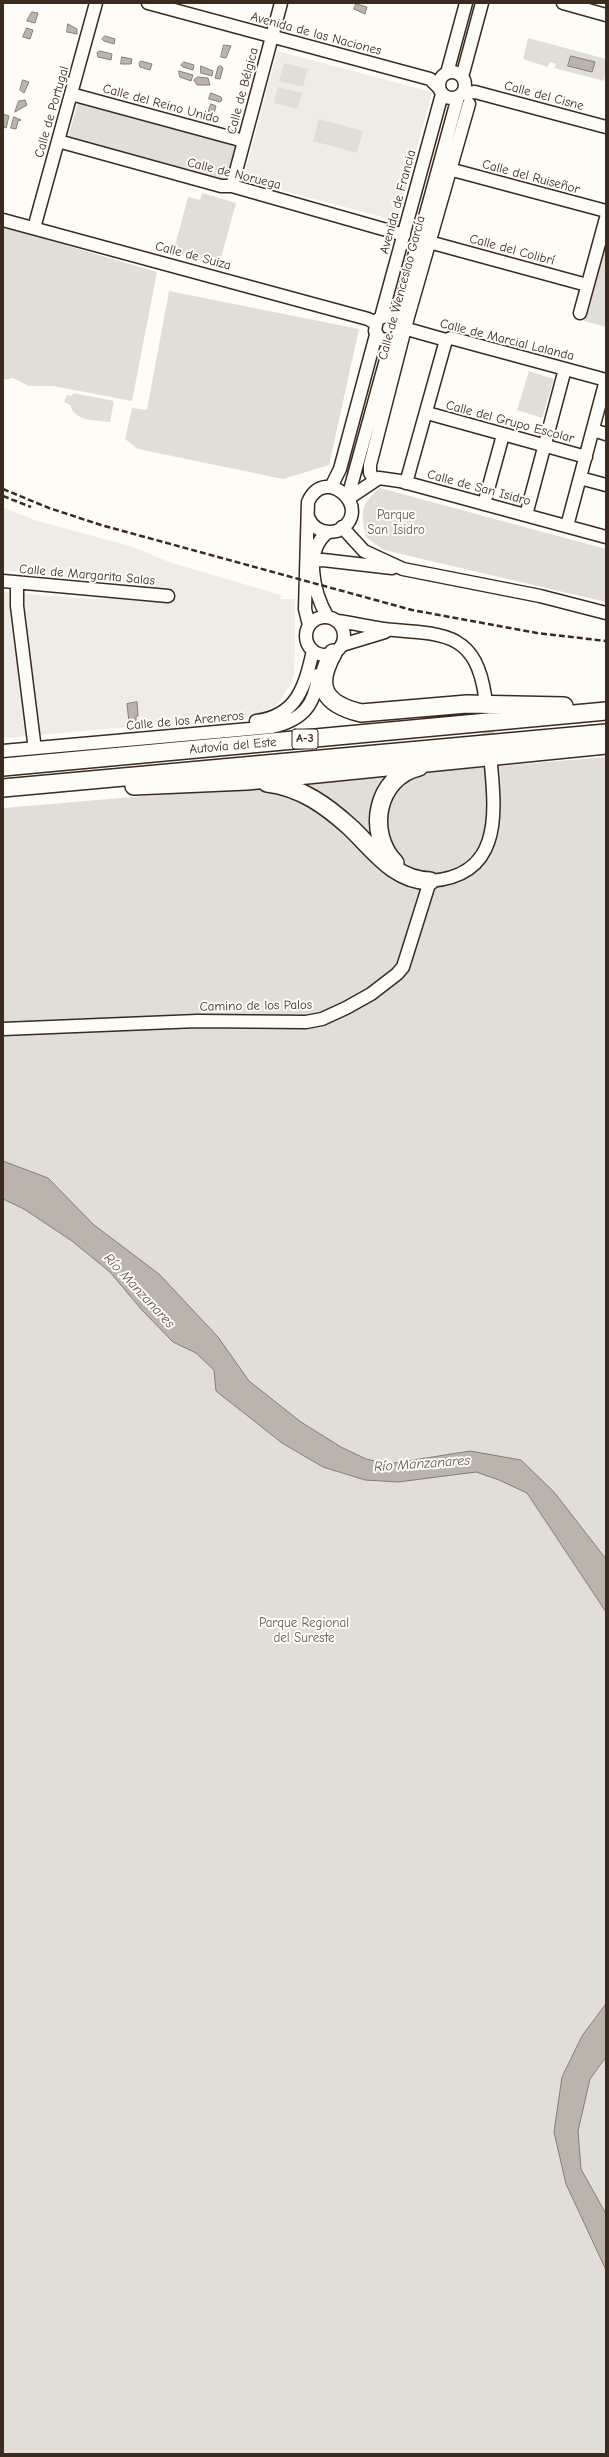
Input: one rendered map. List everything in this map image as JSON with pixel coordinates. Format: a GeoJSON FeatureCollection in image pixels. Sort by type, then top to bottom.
{"type":"FeatureCollection","features":[{"type":"Feature","properties":{"kind":"highway"},"geometry":{"type":"LineString","coordinates":[[333,651],[323,672],[324,688],[332,701],[350,710],[362,713],[467,704],[606,706]]}},
{"type":"Feature","properties":{"kind":"highway","name":"Autovía del Este"},"geometry":{"type":"LineString","coordinates":[[3,767],[606,711]]}},
{"type":"Feature","properties":{"kind":"highway","name":"Autovía del Este"},"geometry":{"type":"LineString","coordinates":[[3,788],[606,733]]}},
{"type":"Feature","properties":{"kind":"highway"},"geometry":{"type":"LineString","coordinates":[[49,784],[70,789],[247,780],[606,745]]}},
{"type":"Feature","properties":{"kind":"highway"},"geometry":{"type":"LineString","coordinates":[[430,881],[400,868],[388,855],[379,835],[378,819],[381,801],[390,786],[404,774],[415,768],[441,761]]}},
{"type":"Feature","properties":{"kind":"highway"},"geometry":{"type":"LineString","coordinates":[[247,780],[287,785],[320,802],[351,828],[386,864],[416,881],[430,881]]}},
{"type":"Feature","properties":{"kind":"street","name":"Calle de Portugal"},"geometry":{"type":"LineString","coordinates":[[34,228],[96,3]]}},
{"type":"Feature","properties":{"kind":"street","name":"Avenida de las Naciones"},"geometry":{"type":"LineString","coordinates":[[148,3],[440,82]]}},
{"type":"Feature","properties":{"kind":"street","name":"Calle de Bélgica"},"geometry":{"type":"LineString","coordinates":[[232,186],[281,3]]}},
{"type":"Feature","properties":{"kind":"street","name":"Avenida de Francia"},"geometry":{"type":"LineString","coordinates":[[331,487],[340,469],[377,325],[404,235],[440,82],[466,3]]}},
{"type":"Feature","properties":{"kind":"street"},"geometry":{"type":"LineString","coordinates":[[401,325],[386,315],[377,325],[386,341],[392,340],[398,335],[401,325],[464,89],[482,3]]}},
{"type":"Feature","properties":{"kind":"street"},"geometry":{"type":"LineString","coordinates":[[563,3],[606,15]]}},
{"type":"Feature","properties":{"kind":"street"},"geometry":{"type":"LineString","coordinates":[[458,73],[464,89],[446,97],[440,82],[458,73]]}},
{"type":"Feature","properties":{"kind":"street","name":"Calle del Cisne"},"geometry":{"type":"LineString","coordinates":[[464,89],[606,127]]}},
{"type":"Feature","properties":{"kind":"street","name":"Calle del Reino Unido"},"geometry":{"type":"LineString","coordinates":[[71,94],[244,141]]}},
{"type":"Feature","properties":{"kind":"street","name":"Calle de Wenceslao García"},"geometry":{"type":"LineString","coordinates":[[375,480],[369,470],[401,325],[429,242],[469,104]]}},
{"type":"Feature","properties":{"kind":"street","name":"Calle de Noruega"},"geometry":{"type":"LineString","coordinates":[[58,141],[221,186],[232,186],[404,235]]}},
{"type":"Feature","properties":{"kind":"street","name":"Calle del Ruiseñor"},"geometry":{"type":"LineString","coordinates":[[449,169],[606,211]]}},
{"type":"Feature","properties":{"kind":"street"},"geometry":{"type":"LineString","coordinates":[[580,313],[606,218]]}},
{"type":"Feature","properties":{"kind":"street","name":"Calle de Suiza"},"geometry":{"type":"LineString","coordinates":[[3,220],[279,294],[368,319],[377,325]]}},
{"type":"Feature","properties":{"kind":"street","name":"Calle del Colibrí"},"geometry":{"type":"LineString","coordinates":[[429,242],[587,285]]}},
{"type":"Feature","properties":{"kind":"street","name":"Calle de Marcial Lalanda"},"geometry":{"type":"LineString","coordinates":[[401,325],[446,340],[451,338],[606,380]]}},
{"type":"Feature","properties":{"kind":"street"},"geometry":{"type":"LineString","coordinates":[[333,651],[344,632],[332,618],[317,592],[314,561],[318,543],[328,532],[342,527],[351,512],[348,498],[392,340]]}},
{"type":"Feature","properties":{"kind":"street"},"geometry":{"type":"LineString","coordinates":[[406,483],[427,413],[446,340]]}},
{"type":"Feature","properties":{"kind":"street"},"geometry":{"type":"LineString","coordinates":[[526,515],[566,369]]}},
{"type":"Feature","properties":{"kind":"street"},"geometry":{"type":"LineString","coordinates":[[567,526],[606,380]]}},
{"type":"Feature","properties":{"kind":"street","name":"Calle del Grupo Escolar"},"geometry":{"type":"LineString","coordinates":[[427,413],[586,457]]}},
{"type":"Feature","properties":{"kind":"street"},"geometry":{"type":"LineString","coordinates":[[593,430],[606,434]]}},
{"type":"Feature","properties":{"kind":"street"},"geometry":{"type":"LineString","coordinates":[[484,504],[503,435]]}},
{"type":"Feature","properties":{"kind":"street","name":"Calle de San Isidro"},"geometry":{"type":"LineString","coordinates":[[375,480],[379,478],[406,483],[606,537]]}},
{"type":"Feature","properties":{"kind":"street"},"geometry":{"type":"LineString","coordinates":[[580,478],[606,485]]}},
{"type":"Feature","properties":{"kind":"street"},"geometry":{"type":"LineString","coordinates":[[348,498],[375,480]]}},
{"type":"Feature","properties":{"kind":"street"},"geometry":{"type":"LineString","coordinates":[[348,498],[341,490],[331,487],[319,489],[312,495],[307,506],[308,517],[305,609],[309,625],[306,639],[313,651],[333,651],[355,639],[394,630]]}},
{"type":"Feature","properties":{"kind":"street"},"geometry":{"type":"LineString","coordinates":[[308,517],[316,528],[328,532]]}},
{"type":"Feature","properties":{"kind":"street"},"geometry":{"type":"LineString","coordinates":[[342,527],[364,551],[403,569]]}},
{"type":"Feature","properties":{"kind":"street"},"geometry":{"type":"LineString","coordinates":[[314,561],[403,569],[540,596],[606,613]]}},
{"type":"Feature","properties":{"kind":"street","name":"Calle de Margarita Salas"},"geometry":{"type":"LineString","coordinates":[[3,581],[168,596]]}},
{"type":"Feature","properties":{"kind":"street"},"geometry":{"type":"LineString","coordinates":[[17,582],[17,606],[34,742]]}},
{"type":"Feature","properties":{"kind":"street"},"geometry":{"type":"LineString","coordinates":[[309,625],[315,619],[332,618],[394,630],[435,633],[456,642],[468,652],[478,666],[485,696]]}},
{"type":"Feature","properties":{"kind":"street","name":"Calle de los Areneros"},"geometry":{"type":"LineString","coordinates":[[3,744],[267,720],[285,711],[294,703],[307,679],[313,651]]}},
{"type":"Feature","properties":{"kind":"street","name":"Calle de los Areneros"},"geometry":{"type":"LineString","coordinates":[[3,751],[264,727],[290,723],[304,711],[313,699],[319,669],[333,651]]}},
{"type":"Feature","properties":{"kind":"street"},"geometry":{"type":"LineString","coordinates":[[430,881],[458,875],[472,865],[487,845],[494,822],[491,765]]}},
{"type":"Feature","properties":{"kind":"street","name":"Camino de los Palos"},"geometry":{"type":"LineString","coordinates":[[3,1029],[197,1021],[306,1022],[322,1019],[360,1001],[397,974],[403,967],[430,881]]}},
{"type":"Feature","properties":{"kind":"shaded area"},"geometry":{"type":"Polygon","coordinates":[[[277,51],[432,92],[397,221],[243,180],[277,51]]]}},
{"type":"Feature","properties":{"kind":"shaded area"},"geometry":{"type":"Polygon","coordinates":[[[3,507],[34,520],[133,547],[169,562],[281,595],[280,599],[295,599],[294,675],[290,685],[278,704],[255,716],[3,738],[3,592],[78,598],[173,601],[168,591],[115,580],[69,578],[3,570],[3,507]]]}},
{"type":"Feature","properties":{"kind":"green space"},"geometry":{"type":"Polygon","coordinates":[[[528,38],[606,59],[604,81],[554,68],[556,64],[550,62],[548,67],[523,59],[528,38]]]}},
{"type":"Feature","properties":{"kind":"green space"},"geometry":{"type":"Polygon","coordinates":[[[284,63],[308,69],[303,87],[279,81],[284,63]]]}},
{"type":"Feature","properties":{"kind":"green space"},"geometry":{"type":"Polygon","coordinates":[[[278,87],[302,93],[298,109],[274,103],[278,87]]]}},
{"type":"Feature","properties":{"kind":"green space"},"geometry":{"type":"Polygon","coordinates":[[[78,103],[236,146],[226,180],[68,137],[78,103]]]}},
{"type":"Feature","properties":{"kind":"green space"},"geometry":{"type":"Polygon","coordinates":[[[319,119],[363,131],[357,153],[313,141],[319,119]]]}},
{"type":"Feature","properties":{"kind":"green space"},"geometry":{"type":"Polygon","coordinates":[[[202,193],[236,203],[219,265],[173,253],[188,197],[200,200],[202,193]]]}},
{"type":"Feature","properties":{"kind":"green space"},"geometry":{"type":"Polygon","coordinates":[[[3,227],[157,272],[132,401],[53,386],[29,386],[13,378],[3,380],[3,227]]]}},
{"type":"Feature","properties":{"kind":"green space"},"geometry":{"type":"Polygon","coordinates":[[[606,241],[606,327],[584,321],[606,241]]]}},
{"type":"Feature","properties":{"kind":"green space"},"geometry":{"type":"Polygon","coordinates":[[[169,291],[359,329],[329,465],[283,479],[138,449],[125,439],[132,408],[147,410],[169,291]]]}},
{"type":"Feature","properties":{"kind":"green space"},"geometry":{"type":"Polygon","coordinates":[[[529,371],[554,379],[542,418],[517,410],[529,371]]]}},
{"type":"Feature","properties":{"kind":"green space"},"geometry":{"type":"Polygon","coordinates":[[[73,393],[114,401],[110,422],[86,419],[76,415],[70,405],[64,402],[67,395],[72,396],[73,393]]]}},
{"type":"Feature","properties":{"kind":"green space","name":"Parque San Isidro"},"geometry":{"type":"Polygon","coordinates":[[[380,488],[606,549],[606,602],[384,550],[366,537],[363,522],[363,510],[368,499],[380,488]]]}},
{"type":"Feature","properties":{"kind":"green space","name":"Parque Regional del Sureste"},"geometry":{"type":"Polygon","coordinates":[[[606,757],[606,2454],[3,2454],[3,808],[606,757]]]}},
{"type":"Feature","properties":{"kind":"water"},"geometry":{"type":"Polygon","coordinates":[[[356,4],[367,7],[365,14],[354,9],[356,4]]]}},
{"type":"Feature","properties":{"kind":"water"},"geometry":{"type":"Polygon","coordinates":[[[32,12],[38,13],[35,23],[27,21],[32,12]]]}},
{"type":"Feature","properties":{"kind":"water"},"geometry":{"type":"Polygon","coordinates":[[[68,24],[77,29],[77,34],[67,32],[68,24]]]}},
{"type":"Feature","properties":{"kind":"water"},"geometry":{"type":"Polygon","coordinates":[[[27,28],[33,30],[30,39],[23,37],[27,28]]]}},
{"type":"Feature","properties":{"kind":"water"},"geometry":{"type":"Polygon","coordinates":[[[105,36],[115,39],[114,44],[104,41],[102,39],[105,36]]]}},
{"type":"Feature","properties":{"kind":"water"},"geometry":{"type":"Polygon","coordinates":[[[224,45],[231,46],[226,58],[221,57],[224,45]]]}},
{"type":"Feature","properties":{"kind":"water"},"geometry":{"type":"Polygon","coordinates":[[[100,51],[112,54],[111,60],[98,57],[97,53],[100,51]]]}},
{"type":"Feature","properties":{"kind":"water"},"geometry":{"type":"Polygon","coordinates":[[[571,56],[595,62],[592,72],[568,66],[571,56]]]}},
{"type":"Feature","properties":{"kind":"water"},"geometry":{"type":"Polygon","coordinates":[[[122,57],[132,59],[131,64],[121,64],[122,57]]]}},
{"type":"Feature","properties":{"kind":"water"},"geometry":{"type":"Polygon","coordinates":[[[141,61],[152,64],[150,70],[140,67],[139,64],[141,61]]]}},
{"type":"Feature","properties":{"kind":"water"},"geometry":{"type":"Polygon","coordinates":[[[184,62],[194,65],[193,70],[183,67],[181,65],[184,62]]]}},
{"type":"Feature","properties":{"kind":"water"},"geometry":{"type":"Polygon","coordinates":[[[201,66],[213,71],[212,76],[201,73],[201,66]]]}},
{"type":"Feature","properties":{"kind":"water"},"geometry":{"type":"Polygon","coordinates":[[[221,66],[223,68],[220,79],[215,78],[218,67],[221,66]]]}},
{"type":"Feature","properties":{"kind":"water"},"geometry":{"type":"Polygon","coordinates":[[[179,71],[193,75],[191,81],[180,77],[179,71]]]}},
{"type":"Feature","properties":{"kind":"water"},"geometry":{"type":"Polygon","coordinates":[[[198,77],[208,78],[210,85],[197,85],[194,80],[198,77]]]}},
{"type":"Feature","properties":{"kind":"water"},"geometry":{"type":"Polygon","coordinates":[[[23,80],[29,82],[24,93],[20,90],[23,80]]]}},
{"type":"Feature","properties":{"kind":"water"},"geometry":{"type":"Polygon","coordinates":[[[211,93],[221,97],[222,100],[220,102],[209,99],[211,93]]]}},
{"type":"Feature","properties":{"kind":"water"},"geometry":{"type":"Polygon","coordinates":[[[25,100],[27,105],[15,112],[19,101],[25,100]]]}},
{"type":"Feature","properties":{"kind":"water"},"geometry":{"type":"Polygon","coordinates":[[[211,104],[216,106],[213,117],[210,118],[207,116],[211,104]]]}},
{"type":"Feature","properties":{"kind":"water"},"geometry":{"type":"Polygon","coordinates":[[[3,114],[9,116],[6,128],[3,127],[3,114]]]}},
{"type":"Feature","properties":{"kind":"water"},"geometry":{"type":"Polygon","coordinates":[[[14,117],[21,120],[18,121],[16,129],[11,128],[14,117]]]}},
{"type":"Feature","properties":{"kind":"water"},"geometry":{"type":"Polygon","coordinates":[[[137,702],[138,716],[136,716],[136,721],[129,722],[127,704],[137,702]]]}},
{"type":"Feature","properties":{"kind":"water","name":"Río Manzanares"},"geometry":{"type":"Polygon","coordinates":[[[3,1161],[48,1178],[94,1225],[159,1274],[218,1337],[249,1381],[301,1422],[341,1447],[366,1459],[388,1464],[470,1451],[521,1460],[554,1492],[606,1559],[606,1612],[527,1493],[499,1480],[476,1472],[398,1482],[365,1480],[323,1467],[282,1443],[216,1391],[214,1370],[196,1353],[173,1342],[141,1309],[110,1272],[72,1241],[24,1209],[3,1199],[3,1161]]]}},
{"type":"Feature","properties":{"kind":"water"},"geometry":{"type":"Polygon","coordinates":[[[606,2004],[606,2057],[590,2079],[578,2131],[581,2169],[606,2214],[606,2270],[566,2184],[554,2132],[562,2077],[582,2036],[606,2004]]]}},
{"type":"Feature","properties":{"kind":"tunnel"},"geometry":{"type":"LineString","coordinates":[[485,696],[490,752]]}},
{"type":"Feature","properties":{"kind":"railway"},"geometry":{"type":"LineString","coordinates":[[3,489],[49,508],[101,525],[412,610],[537,633],[606,641]]}},
{"type":"Feature","properties":{"kind":"railway"},"geometry":{"type":"LineString","coordinates":[[3,496],[31,507]]}}]}
